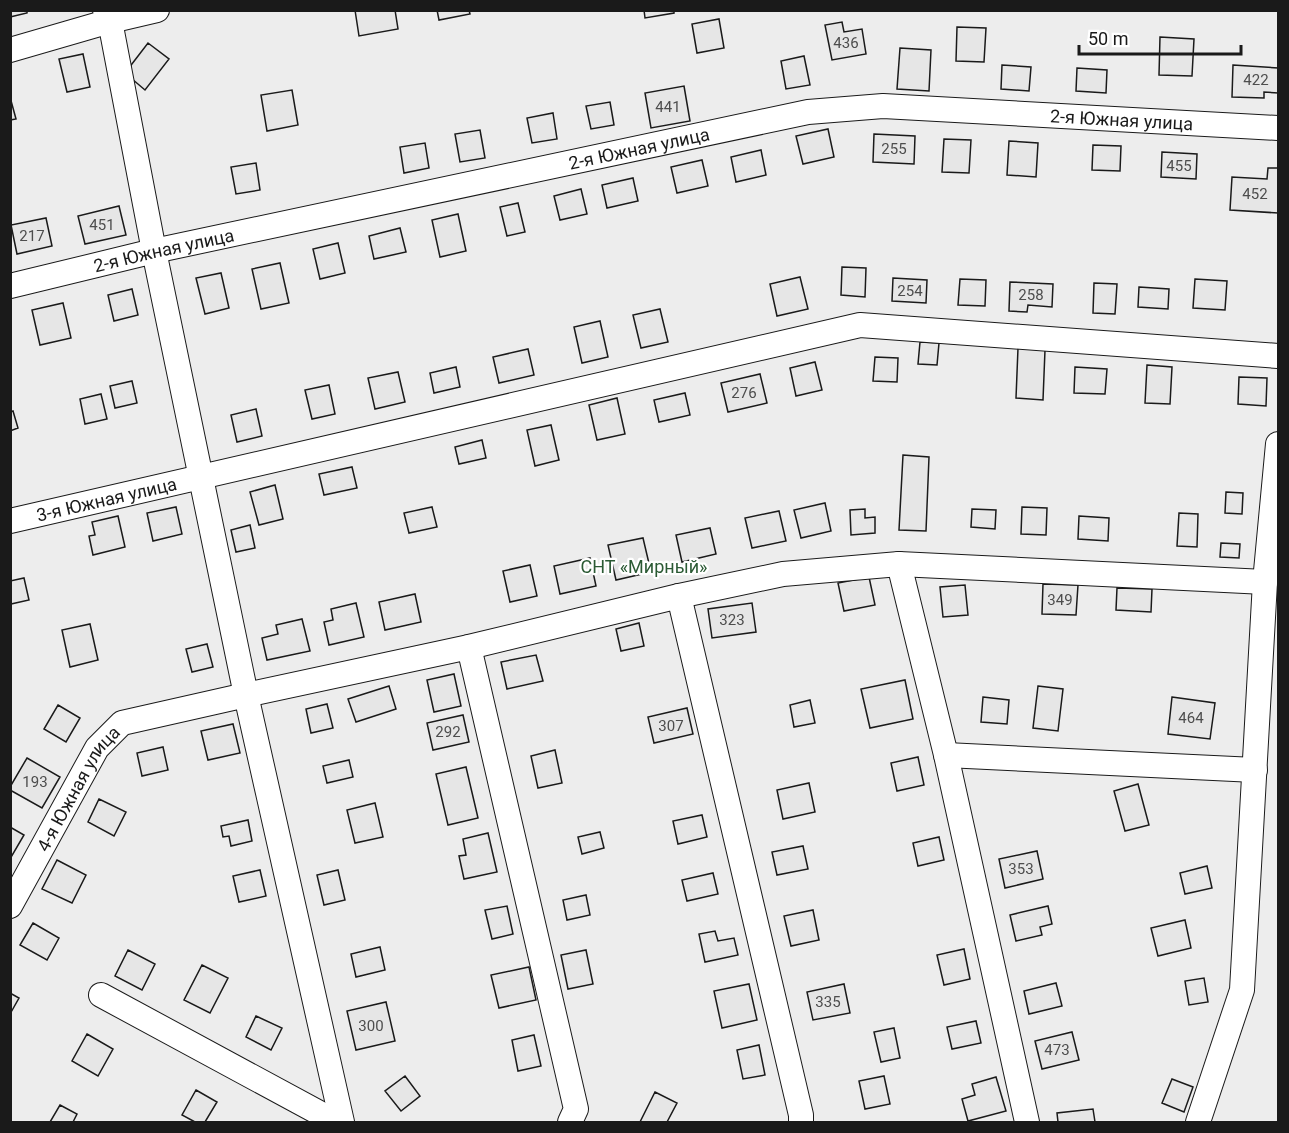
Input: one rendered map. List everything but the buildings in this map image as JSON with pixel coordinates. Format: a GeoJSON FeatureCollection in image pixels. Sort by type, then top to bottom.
{"type":"FeatureCollection","features":[{"type":"Feature","properties":{"kind":"lane"},"geometry":{"type":"LineString","coordinates":[[10,50],[107,16],[157,10]]}},
{"type":"Feature","properties":{"kind":"lane"},"geometry":{"type":"LineString","coordinates":[[107,16],[246,695],[342,1122]]}},
{"type":"Feature","properties":{"kind":"lane","name":"2-я Южная улица"},"geometry":{"type":"LineString","coordinates":[[10,286],[154,251],[808,112],[883,106],[1278,128]]}},
{"type":"Feature","properties":{"kind":"lane","name":"3-я Южная улица"},"geometry":{"type":"LineString","coordinates":[[10,520],[860,326],[1278,356]]}},
{"type":"Feature","properties":{"kind":"lane"},"geometry":{"type":"LineString","coordinates":[[1198,1122],[1242,990],[1265,582],[1278,444]]}},
{"type":"Feature","properties":{"kind":"lane"},"geometry":{"type":"LineString","coordinates":[[899,564],[946,754],[1027,1122]]}},
{"type":"Feature","properties":{"kind":"lane","name":"4-я Южная улица"},"geometry":{"type":"LineString","coordinates":[[10,906],[97,748],[122,723],[469,647],[679,596],[783,574],[899,564],[1265,582]]}},
{"type":"Feature","properties":{"kind":"lane"},"geometry":{"type":"LineString","coordinates":[[679,596],[801,1122]]}},
{"type":"Feature","properties":{"kind":"lane"},"geometry":{"type":"LineString","coordinates":[[469,647],[576,1109],[570,1122]]}},
{"type":"Feature","properties":{"kind":"lane"},"geometry":{"type":"LineString","coordinates":[[946,754],[1254,770]]}},
{"type":"Feature","properties":{"kind":"lane"},"geometry":{"type":"LineString","coordinates":[[101,995],[336,1122]]}},
{"type":"Feature","properties":{"kind":"green space","name":"СНТ «Мирный»"},"geometry":{"type":"Polygon","coordinates":[[[11,11],[1278,11],[1278,1122],[11,1122],[11,11]]]}}]}
